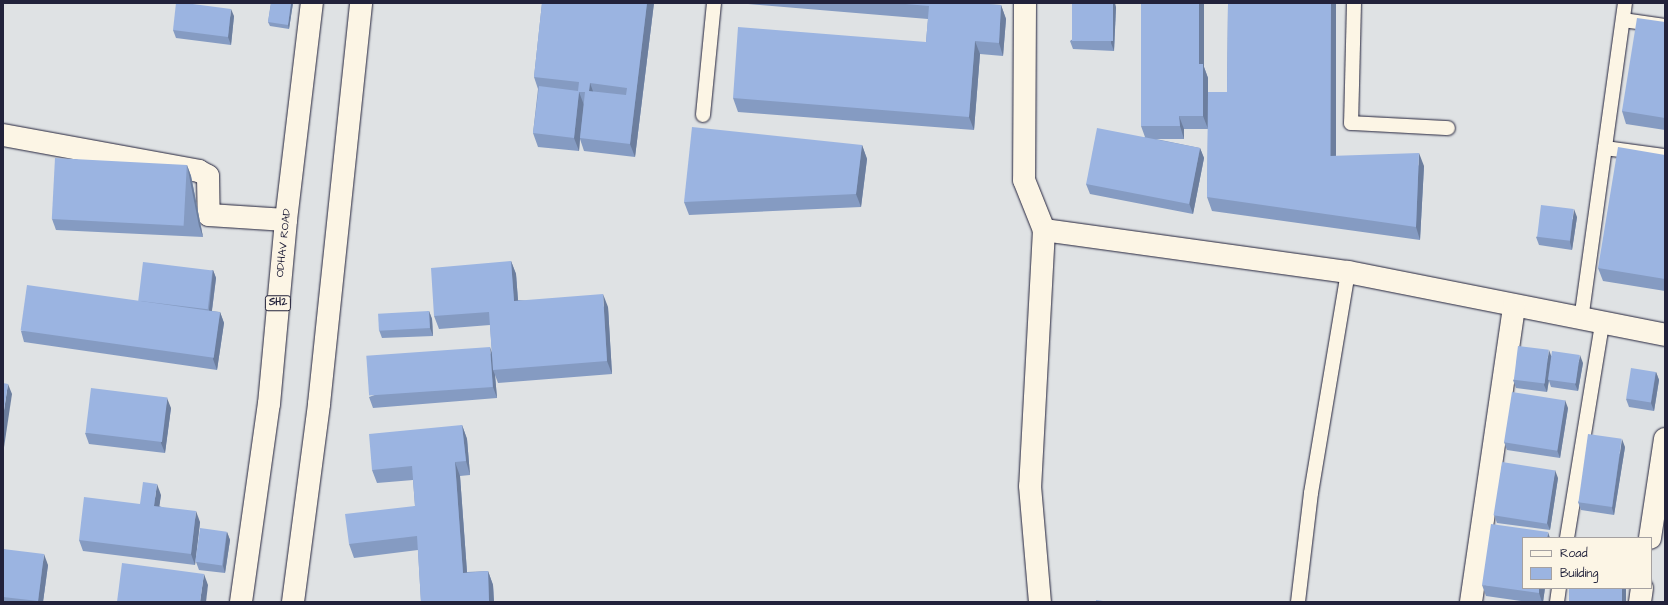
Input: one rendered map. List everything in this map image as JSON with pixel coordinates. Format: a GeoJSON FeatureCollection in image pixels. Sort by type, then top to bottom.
{"type":"FeatureCollection","features":[{"type":"Feature","properties":{"kind":"street","name":"ODHAV ROAD"},"geometry":{"type":"LineString","coordinates":[[241,602],[269,404],[286,220],[312,3]]}},
{"type":"Feature","properties":{"kind":"street"},"geometry":{"type":"LineString","coordinates":[[293,602],[319,404],[361,3]]}},
{"type":"Feature","properties":{"kind":"street"},"geometry":{"type":"LineString","coordinates":[[1025,3],[1024,180],[1044,230],[1030,486],[1040,602]]}},
{"type":"Feature","properties":{"kind":"street"},"geometry":{"type":"LineString","coordinates":[[3,135],[199,171],[208,176],[209,216],[286,220]]}},
{"type":"Feature","properties":{"kind":"street"},"geometry":{"type":"LineString","coordinates":[[1044,230],[1348,272],[1592,322],[1665,335]]}},
{"type":"Feature","properties":{"kind":"street"},"geometry":{"type":"LineString","coordinates":[[1471,602],[1514,306]]}},
{"type":"Feature","properties":{"kind":"street"},"geometry":{"type":"LineString","coordinates":[[1650,537],[1665,439]]}},
{"type":"Feature","properties":{"kind":"street"},"geometry":{"type":"LineString","coordinates":[[1640,602],[1642,589]]}},
{"type":"Feature","properties":{"kind":"lane"},"geometry":{"type":"LineString","coordinates":[[703,115],[714,3]]}},
{"type":"Feature","properties":{"kind":"lane"},"geometry":{"type":"LineString","coordinates":[[1354,3],[1351,123],[1448,128]]}},
{"type":"Feature","properties":{"kind":"lane"},"geometry":{"type":"LineString","coordinates":[[1567,537],[1592,322],[1605,148],[1625,3]]}},
{"type":"Feature","properties":{"kind":"lane"},"geometry":{"type":"LineString","coordinates":[[1622,20],[1665,26]]}},
{"type":"Feature","properties":{"kind":"lane"},"geometry":{"type":"LineString","coordinates":[[1605,148],[1665,156]]}},
{"type":"Feature","properties":{"kind":"lane"},"geometry":{"type":"LineString","coordinates":[[1298,602],[1311,493],[1348,272]]}},
{"type":"Feature","properties":{"kind":"lane"},"geometry":{"type":"LineString","coordinates":[[1557,602],[1559,589]]}},
{"type":"Feature","properties":{"kind":"building"},"geometry":{"type":"Polygon","coordinates":[[[176,3],[231,9],[228,37],[173,30],[176,3]]]}},
{"type":"Feature","properties":{"kind":"building"},"geometry":{"type":"Polygon","coordinates":[[[271,3],[291,3],[288,25],[268,22],[271,3]]]}},
{"type":"Feature","properties":{"kind":"building"},"geometry":{"type":"Polygon","coordinates":[[[542,3],[647,3],[630,144],[580,138],[585,92],[579,92],[574,138],[533,133],[539,86],[578,91],[579,82],[534,77],[542,3]],[[590,83],[589,91],[626,95],[627,88],[590,83]]]}},
{"type":"Feature","properties":{"kind":"building"},"geometry":{"type":"Polygon","coordinates":[[[894,3],[974,3],[1001,5],[999,43],[975,41],[969,117],[733,98],[738,27],[926,42],[929,6],[894,3]]]}},
{"type":"Feature","properties":{"kind":"building"},"geometry":{"type":"Polygon","coordinates":[[[1072,3],[1113,3],[1113,41],[1072,41],[1072,3]]]}},
{"type":"Feature","properties":{"kind":"building"},"geometry":{"type":"Polygon","coordinates":[[[1141,3],[1199,3],[1199,64],[1203,64],[1203,116],[1179,116],[1180,126],[1141,126],[1141,3]]]}},
{"type":"Feature","properties":{"kind":"building"},"geometry":{"type":"Polygon","coordinates":[[[1228,3],[1331,3],[1330,156],[1419,153],[1416,227],[1207,197],[1208,92],[1227,92],[1228,3]]]}},
{"type":"Feature","properties":{"kind":"building"},"geometry":{"type":"Polygon","coordinates":[[[1637,18],[1665,22],[1665,118],[1622,111],[1637,18]]]}},
{"type":"Feature","properties":{"kind":"building"},"geometry":{"type":"Polygon","coordinates":[[[692,127],[862,145],[856,194],[684,202],[692,127]]]}},
{"type":"Feature","properties":{"kind":"building"},"geometry":{"type":"Polygon","coordinates":[[[1097,128],[1200,148],[1189,204],[1086,184],[1097,128]]]}},
{"type":"Feature","properties":{"kind":"building"},"geometry":{"type":"Polygon","coordinates":[[[1618,147],[1665,155],[1665,279],[1598,268],[1618,147]]]}},
{"type":"Feature","properties":{"kind":"building"},"geometry":{"type":"Polygon","coordinates":[[[55,158],[187,165],[184,226],[52,219],[55,158]]]}},
{"type":"Feature","properties":{"kind":"building"},"geometry":{"type":"Polygon","coordinates":[[[1541,205],[1574,209],[1570,241],[1537,237],[1541,205]]]}},
{"type":"Feature","properties":{"kind":"building"},"geometry":{"type":"Polygon","coordinates":[[[511,261],[514,301],[603,294],[607,361],[493,370],[489,312],[434,316],[431,268],[511,261]]]}},
{"type":"Feature","properties":{"kind":"building"},"geometry":{"type":"Polygon","coordinates":[[[143,262],[212,271],[208,309],[138,301],[143,262]]]}},
{"type":"Feature","properties":{"kind":"building"},"geometry":{"type":"Polygon","coordinates":[[[27,285],[220,312],[214,358],[21,331],[27,285]]]}},
{"type":"Feature","properties":{"kind":"building"},"geometry":{"type":"Polygon","coordinates":[[[429,311],[430,328],[379,331],[378,314],[429,311]]]}},
{"type":"Feature","properties":{"kind":"building"},"geometry":{"type":"Polygon","coordinates":[[[1518,346],[1549,350],[1545,384],[1514,380],[1518,346]]]}},
{"type":"Feature","properties":{"kind":"building"},"geometry":{"type":"Polygon","coordinates":[[[490,347],[493,387],[369,396],[366,356],[490,347]]]}},
{"type":"Feature","properties":{"kind":"building"},"geometry":{"type":"Polygon","coordinates":[[[1552,351],[1580,355],[1576,384],[1548,380],[1552,351]]]}},
{"type":"Feature","properties":{"kind":"building"},"geometry":{"type":"Polygon","coordinates":[[[1631,368],[1656,372],[1651,403],[1626,399],[1631,368]]]}},
{"type":"Feature","properties":{"kind":"building"},"geometry":{"type":"Polygon","coordinates":[[[3,383],[8,384],[3,417],[3,383]]]}},
{"type":"Feature","properties":{"kind":"building"},"geometry":{"type":"Polygon","coordinates":[[[91,388],[167,397],[162,442],[86,433],[91,388]]]}},
{"type":"Feature","properties":{"kind":"building"},"geometry":{"type":"Polygon","coordinates":[[[1512,392],[1565,400],[1557,451],[1504,442],[1512,392]]]}},
{"type":"Feature","properties":{"kind":"building"},"geometry":{"type":"Polygon","coordinates":[[[462,425],[466,461],[455,462],[463,573],[488,571],[489,602],[421,602],[417,536],[349,544],[345,514],[415,506],[412,466],[372,470],[369,434],[462,425]]]}},
{"type":"Feature","properties":{"kind":"building"},"geometry":{"type":"Polygon","coordinates":[[[1588,434],[1622,439],[1612,507],[1578,502],[1588,434]]]}},
{"type":"Feature","properties":{"kind":"building"},"geometry":{"type":"Polygon","coordinates":[[[1502,462],[1555,470],[1547,524],[1494,515],[1502,462]]]}},
{"type":"Feature","properties":{"kind":"building"},"geometry":{"type":"Polygon","coordinates":[[[143,482],[157,484],[154,506],[196,511],[191,554],[79,540],[84,497],[140,504],[143,482]]]}},
{"type":"Feature","properties":{"kind":"building"},"geometry":{"type":"Polygon","coordinates":[[[1491,524],[1548,532],[1547,537],[1522,537],[1522,589],[1539,589],[1539,593],[1482,585],[1491,524]]]}},
{"type":"Feature","properties":{"kind":"building"},"geometry":{"type":"Polygon","coordinates":[[[200,528],[227,532],[222,565],[195,562],[200,528]]]}},
{"type":"Feature","properties":{"kind":"building"},"geometry":{"type":"Polygon","coordinates":[[[3,549],[44,554],[38,601],[3,597],[3,549]]]}},
{"type":"Feature","properties":{"kind":"building"},"geometry":{"type":"Polygon","coordinates":[[[122,563],[204,574],[200,602],[117,602],[122,563]]]}},
{"type":"Feature","properties":{"kind":"building"},"geometry":{"type":"Polygon","coordinates":[[[1569,589],[1622,589],[1622,601],[1569,601],[1569,589]]]}},
{"type":"Feature","properties":{"kind":"building"},"geometry":{"type":"Polygon","coordinates":[[[1096,600],[1110,602],[1096,602],[1096,600]]]}}]}
